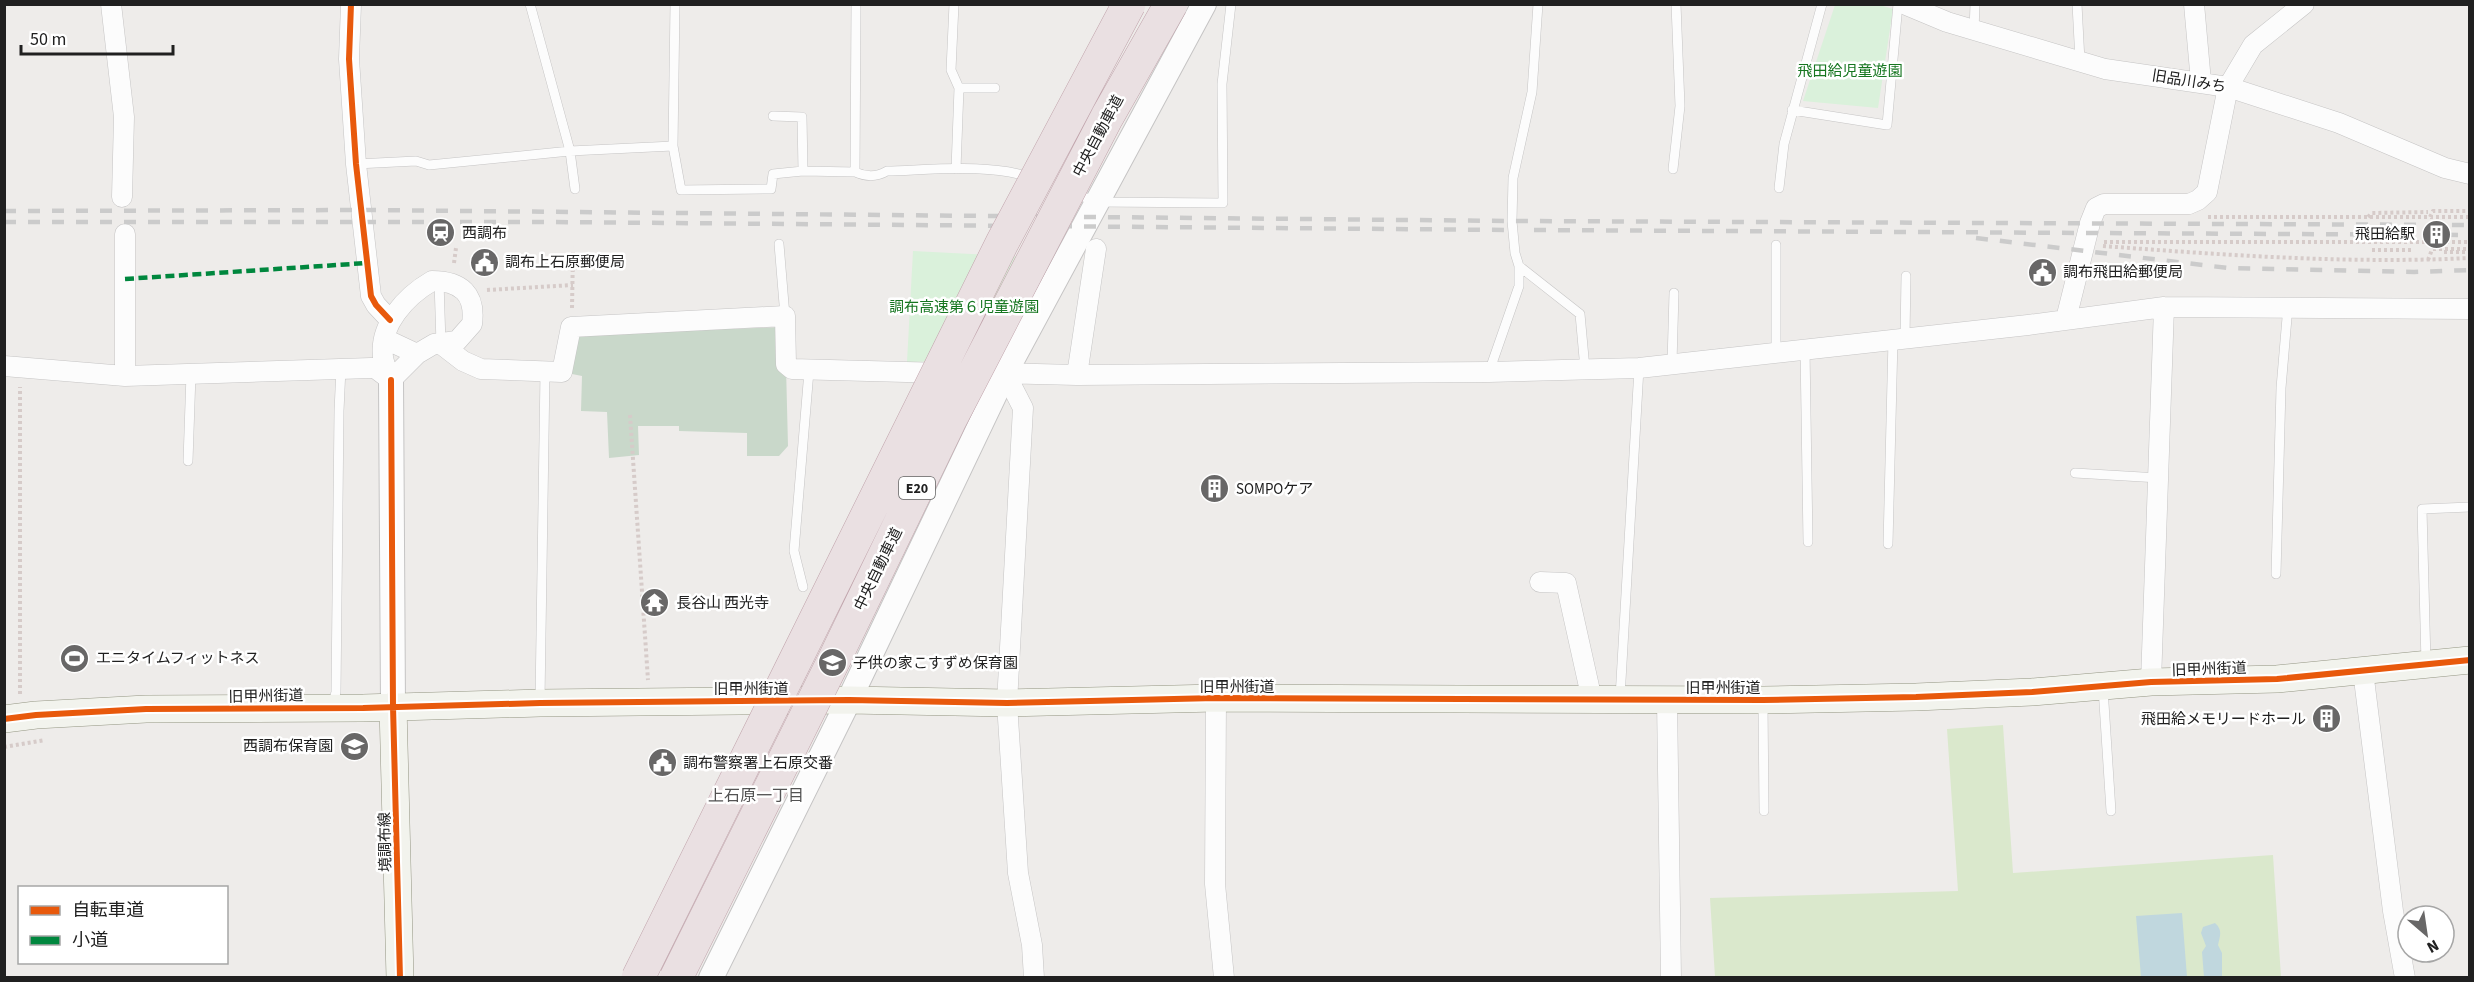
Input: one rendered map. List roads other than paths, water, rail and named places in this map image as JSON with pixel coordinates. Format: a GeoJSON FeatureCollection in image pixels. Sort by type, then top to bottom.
{"type":"FeatureCollection","features":[{"type":"Feature","properties":{"kind":"highway","name":"E20"},"geometry":{"type":"LineString","coordinates":[[638,978],[996,254],[1129,4]]}},
{"type":"Feature","properties":{"kind":"highway","name":"中央自動車道"},"geometry":{"type":"LineString","coordinates":[[676,978],[954,412],[1086,157],[1171,4]]}},
{"type":"Feature","properties":{"kind":"main road","name":"旧甲州街道"},"geometry":{"type":"LineString","coordinates":[[4,719],[146,709],[540,703],[849,700],[1007,703],[1216,698],[1763,700],[1928,697],[2151,682],[2277,679],[2469,660]]}},
{"type":"Feature","properties":{"kind":"main road","name":"境調布線"},"geometry":{"type":"LineString","coordinates":[[393,706],[400,978]]}},
{"type":"Feature","properties":{"kind":"street"},"geometry":{"type":"LineString","coordinates":[[111,4],[124,117],[122,197]]}},
{"type":"Feature","properties":{"kind":"street"},"geometry":{"type":"LineString","coordinates":[[351,4],[349,59],[371,296],[387,329],[417,354]]}},
{"type":"Feature","properties":{"kind":"street"},"geometry":{"type":"LineString","coordinates":[[711,978],[849,700],[1005,373],[1204,4]]}},
{"type":"Feature","properties":{"kind":"street","name":"旧品川みち"},"geometry":{"type":"LineString","coordinates":[[1904,4],[1974,31],[2104,69],[2228,87],[2339,123],[2445,168],[2469,174]]}},
{"type":"Feature","properties":{"kind":"street"},"geometry":{"type":"LineString","coordinates":[[2194,4],[2201,82]]}},
{"type":"Feature","properties":{"kind":"street"},"geometry":{"type":"LineString","coordinates":[[2066,319],[2090,223],[2096,208],[2104,204],[2190,204],[2198,200],[2206,192],[2228,87],[2253,45],[2282,13],[2304,4]]}},
{"type":"Feature","properties":{"kind":"street"},"geometry":{"type":"LineString","coordinates":[[125,234],[125,376]]}},
{"type":"Feature","properties":{"kind":"street"},"geometry":{"type":"LineString","coordinates":[[1077,375],[1096,249]]}},
{"type":"Feature","properties":{"kind":"street"},"geometry":{"type":"LineString","coordinates":[[391,380],[417,354],[434,344],[457,341],[472,324],[471,303],[464,291],[453,282],[432,280],[424,286],[387,329],[383,360],[391,380],[393,706]]}},
{"type":"Feature","properties":{"kind":"street"},"geometry":{"type":"LineString","coordinates":[[441,344],[463,361],[481,369],[562,372],[571,327],[785,316],[786,364],[792,369],[809,371],[1077,375],[1489,372],[1639,368],[2164,307],[2288,306],[2469,309]]}},
{"type":"Feature","properties":{"kind":"street"},"geometry":{"type":"LineString","coordinates":[[2151,682],[2164,307]]}},
{"type":"Feature","properties":{"kind":"street"},"geometry":{"type":"LineString","coordinates":[[12,367],[125,376],[375,368],[391,380]]}},
{"type":"Feature","properties":{"kind":"street"},"geometry":{"type":"LineString","coordinates":[[1005,373],[1023,408],[1007,703],[1018,873],[1032,945],[1034,978]]}},
{"type":"Feature","properties":{"kind":"street"},"geometry":{"type":"LineString","coordinates":[[1540,582],[1566,583],[1592,700]]}},
{"type":"Feature","properties":{"kind":"street"},"geometry":{"type":"LineString","coordinates":[[2363,671],[2393,911],[2405,978]]}},
{"type":"Feature","properties":{"kind":"street"},"geometry":{"type":"LineString","coordinates":[[1216,698],[1215,884],[1224,978]]}},
{"type":"Feature","properties":{"kind":"street"},"geometry":{"type":"LineString","coordinates":[[1666,700],[1671,978]]}},
{"type":"Feature","properties":{"kind":"lane"},"geometry":{"type":"LineString","coordinates":[[530,4],[570,152],[574,189]]}},
{"type":"Feature","properties":{"kind":"lane"},"geometry":{"type":"LineString","coordinates":[[675,4],[673,146],[681,190],[771,189],[773,174],[803,171],[855,172],[879,176],[887,171],[956,169],[1017,172],[1047,183]]}},
{"type":"Feature","properties":{"kind":"lane"},"geometry":{"type":"LineString","coordinates":[[855,172],[856,4]]}},
{"type":"Feature","properties":{"kind":"lane"},"geometry":{"type":"LineString","coordinates":[[954,4],[951,70],[959,88],[956,169]]}},
{"type":"Feature","properties":{"kind":"lane"},"geometry":{"type":"LineString","coordinates":[[1057,187],[1097,202],[1223,203],[1222,84],[1231,4]]}},
{"type":"Feature","properties":{"kind":"lane"},"geometry":{"type":"LineString","coordinates":[[1489,372],[1519,286],[1519,266],[1512,230],[1513,178],[1532,92],[1538,4]]}},
{"type":"Feature","properties":{"kind":"lane"},"geometry":{"type":"LineString","coordinates":[[1673,169],[1680,106],[1676,4]]}},
{"type":"Feature","properties":{"kind":"lane"},"geometry":{"type":"LineString","coordinates":[[1779,188],[1784,144],[1822,4]]}},
{"type":"Feature","properties":{"kind":"lane"},"geometry":{"type":"LineString","coordinates":[[1792,110],[1887,124],[1898,4]]}},
{"type":"Feature","properties":{"kind":"lane"},"geometry":{"type":"LineString","coordinates":[[1974,31],[1975,4]]}},
{"type":"Feature","properties":{"kind":"lane"},"geometry":{"type":"LineString","coordinates":[[2077,4],[2080,61]]}},
{"type":"Feature","properties":{"kind":"lane"},"geometry":{"type":"LineString","coordinates":[[959,88],[995,88]]}},
{"type":"Feature","properties":{"kind":"lane"},"geometry":{"type":"LineString","coordinates":[[773,116],[802,117],[803,171]]}},
{"type":"Feature","properties":{"kind":"lane"},"geometry":{"type":"LineString","coordinates":[[357,164],[416,161],[429,165],[570,152],[673,146]]}},
{"type":"Feature","properties":{"kind":"lane"},"geometry":{"type":"LineString","coordinates":[[779,244],[785,316]]}},
{"type":"Feature","properties":{"kind":"lane"},"geometry":{"type":"LineString","coordinates":[[1776,245],[1776,352]]}},
{"type":"Feature","properties":{"kind":"lane"},"geometry":{"type":"LineString","coordinates":[[1519,266],[1580,314],[1585,369]]}},
{"type":"Feature","properties":{"kind":"lane"},"geometry":{"type":"LineString","coordinates":[[1888,544],[1899,338],[1906,276]]}},
{"type":"Feature","properties":{"kind":"lane"},"geometry":{"type":"LineString","coordinates":[[439,281],[441,344]]}},
{"type":"Feature","properties":{"kind":"lane"},"geometry":{"type":"LineString","coordinates":[[1672,363],[1674,293]]}},
{"type":"Feature","properties":{"kind":"lane"},"geometry":{"type":"LineString","coordinates":[[2276,574],[2281,388],[2288,306]]}},
{"type":"Feature","properties":{"kind":"lane"},"geometry":{"type":"LineString","coordinates":[[1805,349],[1808,542]]}},
{"type":"Feature","properties":{"kind":"lane"},"geometry":{"type":"LineString","coordinates":[[332,707],[336,692],[341,368]]}},
{"type":"Feature","properties":{"kind":"lane"},"geometry":{"type":"LineString","coordinates":[[1620,699],[1639,368]]}},
{"type":"Feature","properties":{"kind":"lane"},"geometry":{"type":"LineString","coordinates":[[803,587],[794,551],[809,371]]}},
{"type":"Feature","properties":{"kind":"lane"},"geometry":{"type":"LineString","coordinates":[[540,703],[545,372]]}},
{"type":"Feature","properties":{"kind":"lane"},"geometry":{"type":"LineString","coordinates":[[188,461],[191,374]]}},
{"type":"Feature","properties":{"kind":"lane"},"geometry":{"type":"LineString","coordinates":[[2075,473],[2159,478]]}},
{"type":"Feature","properties":{"kind":"lane"},"geometry":{"type":"LineString","coordinates":[[2426,664],[2422,509],[2469,507]]}},
{"type":"Feature","properties":{"kind":"lane"},"geometry":{"type":"LineString","coordinates":[[2103,687],[2111,811]]}},
{"type":"Feature","properties":{"kind":"lane"},"geometry":{"type":"LineString","coordinates":[[1763,700],[1764,811]]}},
{"type":"Feature","properties":{"kind":"water"},"geometry":{"type":"Polygon","coordinates":[[[2182,913],[2187,977],[2141,977],[2136,916],[2182,913]]]}},
{"type":"Feature","properties":{"kind":"water"},"geometry":{"type":"Polygon","coordinates":[[[2215,923],[2220,931],[2218,945],[2222,953],[2222,977],[2204,977],[2202,952],[2206,946],[2201,933],[2203,927],[2215,923]]]}},
{"type":"Feature","properties":{"kind":"railway"},"geometry":{"type":"LineString","coordinates":[[4,211],[363,210],[1512,221],[2470,225]]}},
{"type":"Feature","properties":{"kind":"railway"},"geometry":{"type":"LineString","coordinates":[[4,222],[549,222],[1513,230]]}},
{"type":"Feature","properties":{"kind":"railway"},"geometry":{"type":"LineString","coordinates":[[1534,230],[2470,235]]}},
{"type":"Feature","properties":{"kind":"railway"},"geometry":{"type":"LineString","coordinates":[[1976,238],[2228,268],[2414,272],[2470,270]]}},
{"type":"Feature","properties":{"kind":"place","name":"西調布"},"geometry":{"type":"Point","coordinates":[441,233]}},
{"type":"Feature","properties":{"kind":"place","name":"飛田給駅"},"geometry":{"type":"Point","coordinates":[2436,234]}},
{"type":"Feature","properties":{"kind":"place","name":"調布上石原郵便局"},"geometry":{"type":"Point","coordinates":[484,262]}},
{"type":"Feature","properties":{"kind":"place","name":"調布飛田給郵便局"},"geometry":{"type":"Point","coordinates":[2042,272]}},
{"type":"Feature","properties":{"kind":"place","name":"SOMPOケア"},"geometry":{"type":"Point","coordinates":[1215,489]}},
{"type":"Feature","properties":{"kind":"place","name":"長谷山 西光寺"},"geometry":{"type":"Point","coordinates":[655,603]}},
{"type":"Feature","properties":{"kind":"place","name":"エニタイムフィットネス"},"geometry":{"type":"Point","coordinates":[75,658]}},
{"type":"Feature","properties":{"kind":"place","name":"子供の家こすずめ保育園"},"geometry":{"type":"Point","coordinates":[832,663]}},
{"type":"Feature","properties":{"kind":"place","name":"飛田給メモリードホール"},"geometry":{"type":"Point","coordinates":[2327,719]}},
{"type":"Feature","properties":{"kind":"place","name":"西調布保育園"},"geometry":{"type":"Point","coordinates":[354,746]}},
{"type":"Feature","properties":{"kind":"place","name":"調布警察署上石原交番"},"geometry":{"type":"Point","coordinates":[662,763]}},
{"type":"Feature","properties":{"kind":"district","name":"上石原一丁目"},"geometry":{"type":"Point","coordinates":[756,795]}},
{"type":"Feature","properties":{"kind":"park label","name":"飛田給児童遊園"},"geometry":{"type":"Point","coordinates":[1850,71]}},
{"type":"Feature","properties":{"kind":"park label","name":"調布高速第６児童遊園"},"geometry":{"type":"Point","coordinates":[964,307]}}]}
